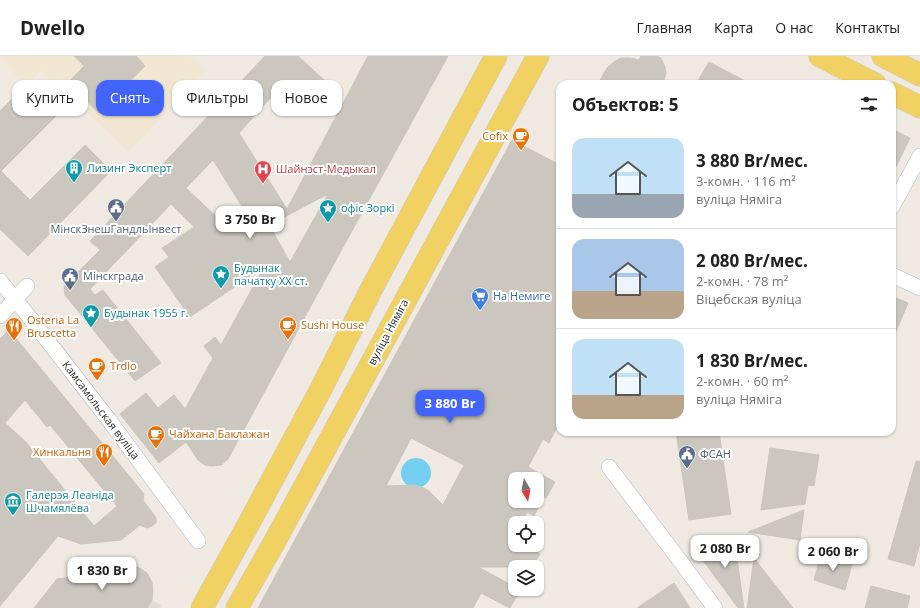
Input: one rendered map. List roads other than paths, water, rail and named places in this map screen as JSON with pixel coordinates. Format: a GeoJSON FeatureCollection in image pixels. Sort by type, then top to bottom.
{"type":"FeatureCollection","features":[{"type":"Feature","properties":{"kind":"main road"},"geometry":{"type":"LineString","coordinates":[[202,608],[321,389],[373,286],[496,56]]}},
{"type":"Feature","properties":{"kind":"main road","name":"вуліца Няміга"},"geometry":{"type":"LineString","coordinates":[[237,608],[275,541],[538,56]]}},
{"type":"Feature","properties":{"kind":"main road"},"geometry":{"type":"LineString","coordinates":[[820,56],[867,80]]}},
{"type":"Feature","properties":{"kind":"main road"},"geometry":{"type":"LineString","coordinates":[[883,56],[920,75]]}},
{"type":"Feature","properties":{"kind":"main road"},"geometry":{"type":"LineString","coordinates":[[896,95],[920,108]]}},
{"type":"Feature","properties":{"kind":"street"},"geometry":{"type":"LineString","coordinates":[[896,200],[920,156]]}},
{"type":"Feature","properties":{"kind":"street"},"geometry":{"type":"LineString","coordinates":[[896,277],[920,288]]}},
{"type":"Feature","properties":{"kind":"street","name":"Камсамольская вуліца"},"geometry":{"type":"LineString","coordinates":[[0,281],[109,420],[198,541]]}},
{"type":"Feature","properties":{"kind":"street"},"geometry":{"type":"LineString","coordinates":[[0,316],[27,286]]}},
{"type":"Feature","properties":{"kind":"street"},"geometry":{"type":"LineString","coordinates":[[609,467],[715,608]]}},
{"type":"Feature","properties":{"kind":"water"},"geometry":{"type":"Polygon","coordinates":[[[416,458],[422,459],[430,467],[430,479],[422,487],[416,488],[410,487],[402,479],[401,473],[402,467],[410,459],[416,458]]]}},
{"type":"Feature","properties":{"kind":"place","name":"Cofix"},"geometry":{"type":"Point","coordinates":[521,151]}},
{"type":"Feature","properties":{"kind":"place","name":"Лизинг Эксперт"},"geometry":{"type":"Point","coordinates":[74,183]}},
{"type":"Feature","properties":{"kind":"place","name":"Шайнэст-Медыкал"},"geometry":{"type":"Point","coordinates":[263,184]}},
{"type":"Feature","properties":{"kind":"place","name":"МінскЗнешГандльІнвест"},"geometry":{"type":"Point","coordinates":[116,222]}},
{"type":"Feature","properties":{"kind":"place","name":"офіс Зоркі"},"geometry":{"type":"Point","coordinates":[328,223]}},
{"type":"Feature","properties":{"kind":"place","name":"Будынак пачатку XX ст."},"geometry":{"type":"Point","coordinates":[221,289]}},
{"type":"Feature","properties":{"kind":"place","name":"Мінскграда"},"geometry":{"type":"Point","coordinates":[70,291]}},
{"type":"Feature","properties":{"kind":"place","name":"На Немиге"},"geometry":{"type":"Point","coordinates":[480,311]}},
{"type":"Feature","properties":{"kind":"place","name":"Будынак 1955 г."},"geometry":{"type":"Point","coordinates":[91,328]}},
{"type":"Feature","properties":{"kind":"place","name":"Sushi House"},"geometry":{"type":"Point","coordinates":[288,340]}},
{"type":"Feature","properties":{"kind":"place","name":"Osteria La Bruscetta"},"geometry":{"type":"Point","coordinates":[14,341]}},
{"type":"Feature","properties":{"kind":"place","name":"Trdlo"},"geometry":{"type":"Point","coordinates":[97,381]}},
{"type":"Feature","properties":{"kind":"place","name":"Чайхана Баклажан"},"geometry":{"type":"Point","coordinates":[156,449]}},
{"type":"Feature","properties":{"kind":"place","name":"Хинкальня"},"geometry":{"type":"Point","coordinates":[104,467]}},
{"type":"Feature","properties":{"kind":"place","name":"ФСАН"},"geometry":{"type":"Point","coordinates":[687,469]}},
{"type":"Feature","properties":{"kind":"place","name":"Галерэя Леаніда Шчамялёва"},"geometry":{"type":"Point","coordinates":[13,516]}}]}
